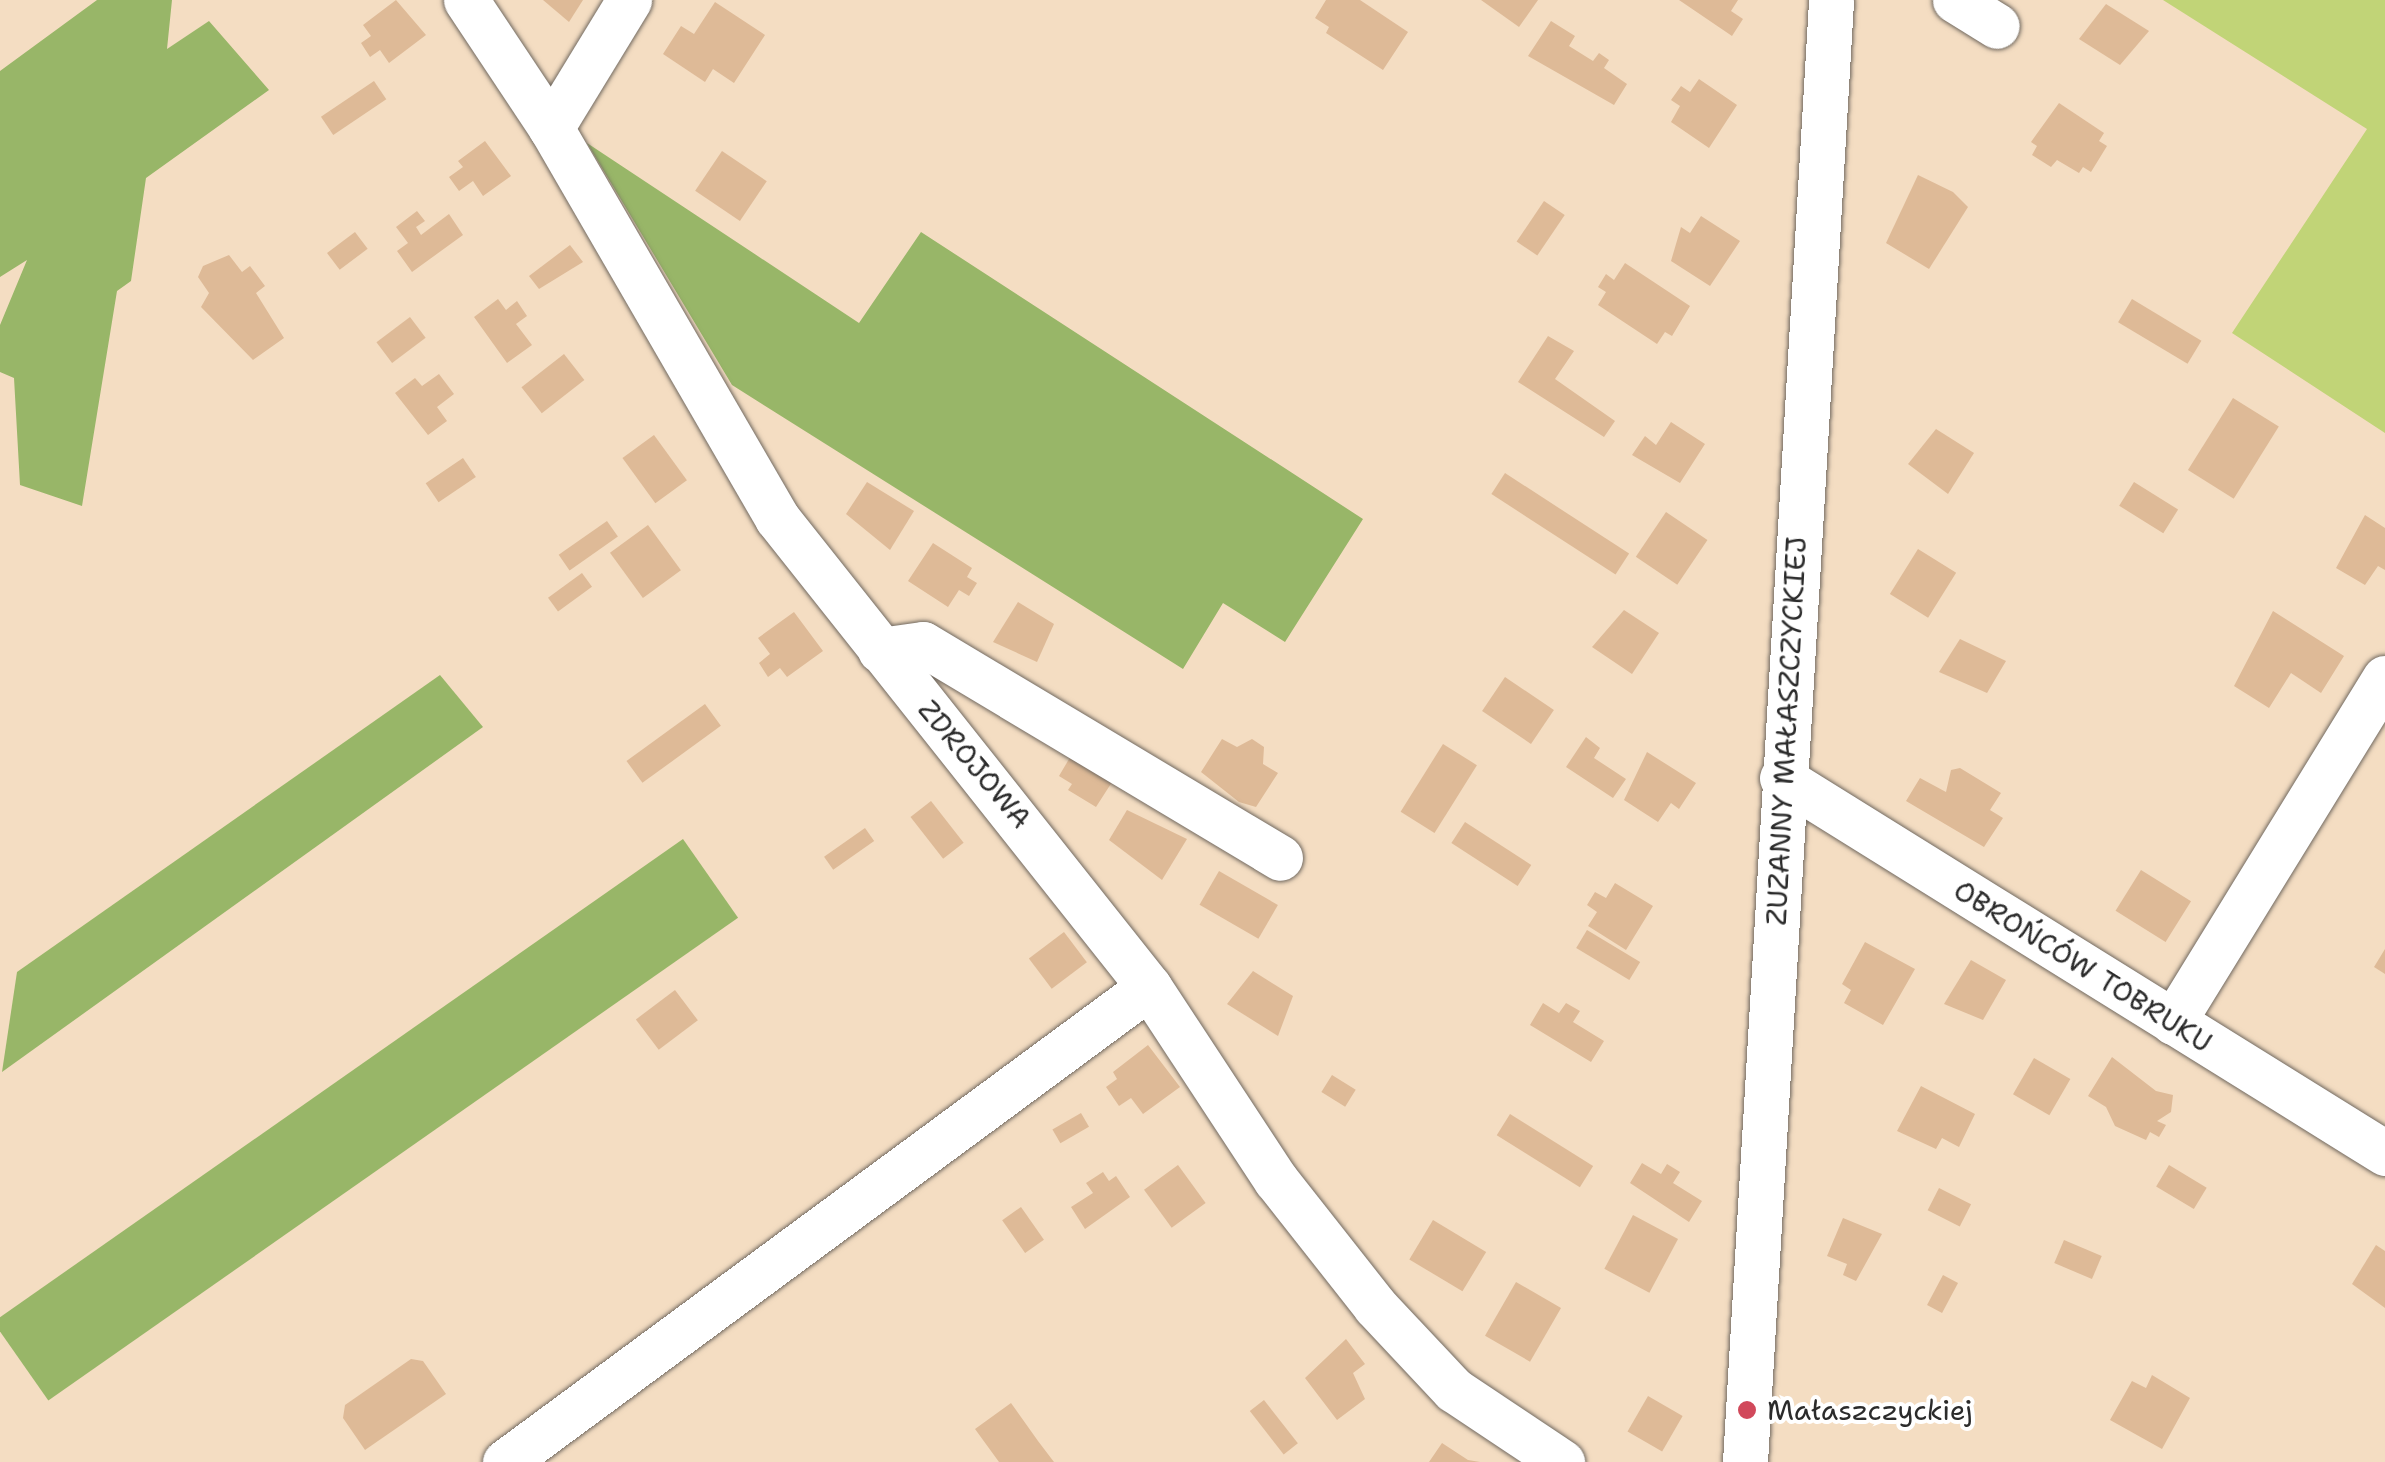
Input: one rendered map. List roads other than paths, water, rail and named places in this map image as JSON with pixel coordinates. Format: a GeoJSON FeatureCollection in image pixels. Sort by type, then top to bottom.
{"type":"FeatureCollection","features":[{"type":"Feature","properties":{"kind":"street","name":"ZDROJOWA"},"geometry":{"type":"LineString","coordinates":[[466,0],[551,128],[777,518],[1150,987],[1276,1180],[1374,1306],[1454,1390],[1562,1462]]}},
{"type":"Feature","properties":{"kind":"street"},"geometry":{"type":"LineString","coordinates":[[551,128],[628,0]]}},
{"type":"Feature","properties":{"kind":"street","name":"ZUZANNY MAŁASZCZYCKIEJ"},"geometry":{"type":"LineString","coordinates":[[1745,1462],[1782,778],[1831,0]]}},
{"type":"Feature","properties":{"kind":"street"},"geometry":{"type":"LineString","coordinates":[[1955,0],[1997,26]]}},
{"type":"Feature","properties":{"kind":"street"},"geometry":{"type":"LineString","coordinates":[[880,650],[923,644],[1280,858]]}},
{"type":"Feature","properties":{"kind":"street"},"geometry":{"type":"LineString","coordinates":[[2173,1022],[2385,678]]}},
{"type":"Feature","properties":{"kind":"street","name":"OBROŃCÓW TOBRUKU"},"geometry":{"type":"LineString","coordinates":[[1782,778],[2385,1153]]}},
{"type":"Feature","properties":{"kind":"street"},"geometry":{"type":"LineString","coordinates":[[505,1462],[1150,987]]}},
{"type":"Feature","properties":{"kind":"place","name":"Małaszczyckiej"},"geometry":{"type":"Point","coordinates":[1747,1410]}}]}
